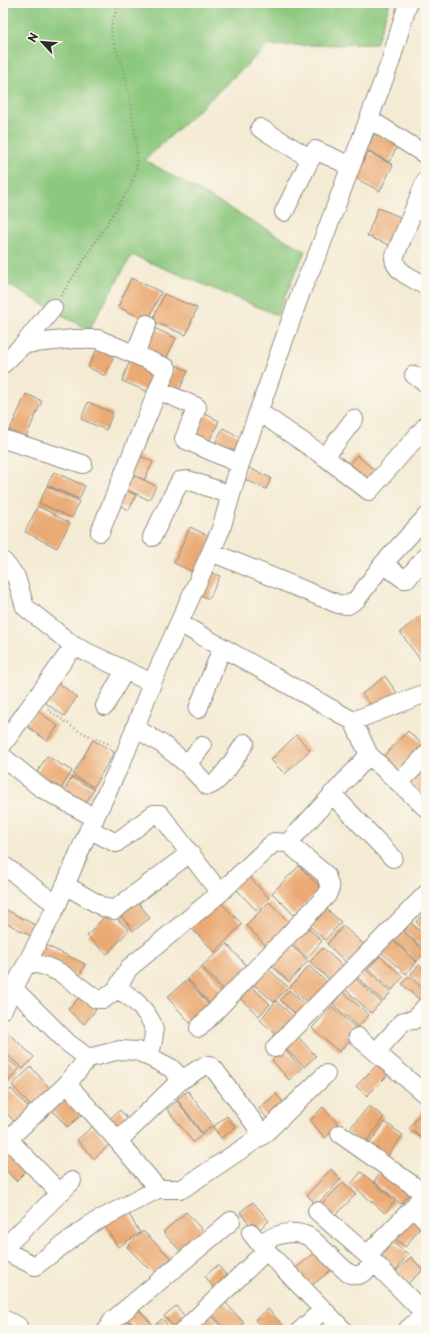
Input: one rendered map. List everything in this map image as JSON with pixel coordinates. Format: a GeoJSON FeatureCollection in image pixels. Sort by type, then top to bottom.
{"type":"FeatureCollection","features":[{"type":"Feature","properties":{"kind":"street"},"geometry":{"type":"LineString","coordinates":[[3,1009],[57,905],[92,823],[126,752],[152,683],[212,552],[240,464],[302,290],[390,63],[408,3]]}},
{"type":"Feature","properties":{"kind":"street"},"geometry":{"type":"LineString","coordinates":[[369,119],[426,156]]}},
{"type":"Feature","properties":{"kind":"street"},"geometry":{"type":"LineString","coordinates":[[260,128],[311,159]]}},
{"type":"Feature","properties":{"kind":"street"},"geometry":{"type":"LineString","coordinates":[[284,212],[315,150],[351,166]]}},
{"type":"Feature","properties":{"kind":"street"},"geometry":{"type":"LineString","coordinates":[[426,180],[394,258],[395,264],[399,270],[426,286]]}},
{"type":"Feature","properties":{"kind":"street"},"geometry":{"type":"LineString","coordinates":[[3,364],[24,344],[53,308]]}},
{"type":"Feature","properties":{"kind":"street"},"geometry":{"type":"LineString","coordinates":[[135,354],[147,324]]}},
{"type":"Feature","properties":{"kind":"street"},"geometry":{"type":"LineString","coordinates":[[24,344],[74,338],[98,339],[167,368],[100,532]]}},
{"type":"Feature","properties":{"kind":"street"},"geometry":{"type":"LineString","coordinates":[[158,390],[197,407],[184,439],[240,464]]}},
{"type":"Feature","properties":{"kind":"street"},"geometry":{"type":"LineString","coordinates":[[259,412],[325,457],[369,491],[426,426]]}},
{"type":"Feature","properties":{"kind":"street"},"geometry":{"type":"LineString","coordinates":[[325,457],[354,419]]}},
{"type":"Feature","properties":{"kind":"street"},"geometry":{"type":"LineString","coordinates":[[3,439],[83,464]]}},
{"type":"Feature","properties":{"kind":"street"},"geometry":{"type":"LineString","coordinates":[[152,537],[180,481],[188,480],[231,495]]}},
{"type":"Feature","properties":{"kind":"street"},"geometry":{"type":"LineString","coordinates":[[212,552],[343,605],[348,605],[357,599],[384,564],[426,517]]}},
{"type":"Feature","properties":{"kind":"street"},"geometry":{"type":"LineString","coordinates":[[3,560],[16,577],[25,607],[74,646],[152,683]]}},
{"type":"Feature","properties":{"kind":"street"},"geometry":{"type":"LineString","coordinates":[[384,564],[404,579],[424,565]]}},
{"type":"Feature","properties":{"kind":"street"},"geometry":{"type":"LineString","coordinates":[[179,623],[353,720],[369,755],[426,808]]}},
{"type":"Feature","properties":{"kind":"street"},"geometry":{"type":"LineString","coordinates":[[3,744],[74,646]]}},
{"type":"Feature","properties":{"kind":"street"},"geometry":{"type":"LineString","coordinates":[[198,709],[222,648]]}},
{"type":"Feature","properties":{"kind":"street"},"geometry":{"type":"LineString","coordinates":[[105,706],[125,670]]}},
{"type":"Feature","properties":{"kind":"street"},"geometry":{"type":"LineString","coordinates":[[353,720],[426,693]]}},
{"type":"Feature","properties":{"kind":"street"},"geometry":{"type":"LineString","coordinates":[[135,728],[162,744],[187,764],[206,784],[212,785],[220,777],[245,743]]}},
{"type":"Feature","properties":{"kind":"street"},"geometry":{"type":"LineString","coordinates":[[187,764],[202,746]]}},
{"type":"Feature","properties":{"kind":"street"},"geometry":{"type":"LineString","coordinates":[[288,843],[369,755]]}},
{"type":"Feature","properties":{"kind":"street"},"geometry":{"type":"LineString","coordinates":[[399,784],[426,755]]}},
{"type":"Feature","properties":{"kind":"street"},"geometry":{"type":"LineString","coordinates":[[3,757],[41,788],[92,823],[116,843],[154,814],[160,814],[220,893]]}},
{"type":"Feature","properties":{"kind":"street"},"geometry":{"type":"LineString","coordinates":[[332,794],[393,858]]}},
{"type":"Feature","properties":{"kind":"street"},"geometry":{"type":"LineString","coordinates":[[28,962],[45,966],[61,973],[96,1000],[104,999],[116,990],[129,968],[220,893],[274,842],[288,843],[326,876],[330,888],[327,894],[199,1028]]}},
{"type":"Feature","properties":{"kind":"street"},"geometry":{"type":"LineString","coordinates":[[65,885],[103,907],[114,910],[190,853]]}},
{"type":"Feature","properties":{"kind":"street"},"geometry":{"type":"LineString","coordinates":[[3,865],[57,905]]}},
{"type":"Feature","properties":{"kind":"street"},"geometry":{"type":"LineString","coordinates":[[275,1048],[426,894]]}},
{"type":"Feature","properties":{"kind":"street"},"geometry":{"type":"LineString","coordinates":[[14,989],[68,1043],[88,1058]]}},
{"type":"Feature","properties":{"kind":"street"},"geometry":{"type":"LineString","coordinates":[[116,990],[123,991],[141,1008],[151,1021],[154,1031],[149,1057]]}},
{"type":"Feature","properties":{"kind":"street"},"geometry":{"type":"LineString","coordinates":[[376,1052],[402,1023],[414,1020],[426,1006]]}},
{"type":"Feature","properties":{"kind":"street"},"geometry":{"type":"LineString","coordinates":[[358,1037],[426,1095]]}},
{"type":"Feature","properties":{"kind":"street"},"geometry":{"type":"LineString","coordinates":[[182,1079],[171,1068],[138,1051],[120,1050],[88,1058],[67,1084],[6,1142],[66,1187],[3,1249],[35,1266],[91,1224],[158,1189],[182,1189],[263,1135],[326,1074]]}},
{"type":"Feature","properties":{"kind":"street"},"geometry":{"type":"LineString","coordinates":[[118,1140],[182,1079],[188,1077],[203,1066],[212,1067],[263,1135]]}},
{"type":"Feature","properties":{"kind":"street"},"geometry":{"type":"LineString","coordinates":[[67,1084],[118,1140],[158,1189]]}},
{"type":"Feature","properties":{"kind":"street"},"geometry":{"type":"LineString","coordinates":[[184,1330],[259,1242],[272,1236],[284,1233],[300,1233],[306,1235],[348,1273],[354,1276],[360,1276],[371,1260],[419,1214],[425,1191],[340,1134]]}},
{"type":"Feature","properties":{"kind":"street"},"geometry":{"type":"LineString","coordinates":[[317,1211],[371,1260],[418,1322]]}},
{"type":"Feature","properties":{"kind":"street"},"geometry":{"type":"LineString","coordinates":[[107,1330],[113,1320],[231,1221]]}},
{"type":"Feature","properties":{"kind":"street"},"geometry":{"type":"LineString","coordinates":[[259,1242],[343,1330]]}},
{"type":"Feature","properties":{"kind":"street"},"geometry":{"type":"LineString","coordinates":[[302,1330],[323,1310]]}},
{"type":"Feature","properties":{"kind":"street"},"geometry":{"type":"LineString","coordinates":[[3,1319],[18,1326],[16,1330]]}},
{"type":"Feature","properties":{"kind":"path"},"geometry":{"type":"LineString","coordinates":[[53,308],[94,245],[130,186],[136,172],[137,161],[131,111],[124,72],[112,38],[111,27],[117,12],[118,3]]}},
{"type":"Feature","properties":{"kind":"path"},"geometry":{"type":"LineString","coordinates":[[34,700],[79,731],[126,752]]}},
{"type":"Feature","properties":{"kind":"green space"},"geometry":{"type":"Polygon","coordinates":[[[3,3],[390,3],[376,44],[267,46],[145,160],[305,251],[277,315],[132,255],[89,330],[3,282],[3,3]]]}},
{"type":"Feature","properties":{"kind":"building"},"geometry":{"type":"Polygon","coordinates":[[[375,133],[398,145],[389,162],[367,150],[375,133]]]}},
{"type":"Feature","properties":{"kind":"building"},"geometry":{"type":"Polygon","coordinates":[[[368,152],[393,165],[380,191],[355,178],[368,152]]]}},
{"type":"Feature","properties":{"kind":"building"},"geometry":{"type":"Polygon","coordinates":[[[378,208],[403,218],[392,246],[367,236],[378,208]]]}},
{"type":"Feature","properties":{"kind":"building"},"geometry":{"type":"Polygon","coordinates":[[[131,278],[161,292],[148,321],[118,307],[131,278]]]}},
{"type":"Feature","properties":{"kind":"building"},"geometry":{"type":"Polygon","coordinates":[[[164,294],[197,308],[186,335],[152,321],[164,294]]]}},
{"type":"Feature","properties":{"kind":"building"},"geometry":{"type":"Polygon","coordinates":[[[152,327],[176,338],[165,361],[142,350],[152,327]]]}},
{"type":"Feature","properties":{"kind":"building"},"geometry":{"type":"Polygon","coordinates":[[[100,343],[116,351],[105,376],[88,367],[100,343]]]}},
{"type":"Feature","properties":{"kind":"building"},"geometry":{"type":"Polygon","coordinates":[[[132,355],[161,367],[151,393],[122,381],[132,355]]]}},
{"type":"Feature","properties":{"kind":"building"},"geometry":{"type":"Polygon","coordinates":[[[176,365],[188,371],[177,395],[164,389],[176,365]]]}},
{"type":"Feature","properties":{"kind":"building"},"geometry":{"type":"Polygon","coordinates":[[[26,394],[42,401],[24,441],[8,434],[26,394]]]}},
{"type":"Feature","properties":{"kind":"building"},"geometry":{"type":"Polygon","coordinates":[[[88,402],[113,413],[106,430],[81,419],[88,402]]]}},
{"type":"Feature","properties":{"kind":"building"},"geometry":{"type":"Polygon","coordinates":[[[199,411],[219,421],[208,444],[189,435],[199,411]]]}},
{"type":"Feature","properties":{"kind":"building"},"geometry":{"type":"Polygon","coordinates":[[[223,428],[243,439],[233,458],[213,447],[223,428]]]}},
{"type":"Feature","properties":{"kind":"building"},"geometry":{"type":"Polygon","coordinates":[[[136,454],[153,462],[144,480],[128,472],[136,454]]]}},
{"type":"Feature","properties":{"kind":"building"},"geometry":{"type":"Polygon","coordinates":[[[357,455],[378,473],[368,485],[346,467],[357,455]]]}},
{"type":"Feature","properties":{"kind":"building"},"geometry":{"type":"Polygon","coordinates":[[[247,467],[271,478],[266,489],[242,478],[247,467]]]}},
{"type":"Feature","properties":{"kind":"building"},"geometry":{"type":"Polygon","coordinates":[[[54,472],[85,486],[79,499],[47,485],[54,472]]]}},
{"type":"Feature","properties":{"kind":"building"},"geometry":{"type":"Polygon","coordinates":[[[129,473],[156,486],[149,500],[122,487],[129,473]]]}},
{"type":"Feature","properties":{"kind":"building"},"geometry":{"type":"Polygon","coordinates":[[[47,486],[79,501],[72,518],[39,503],[47,486]]]}},
{"type":"Feature","properties":{"kind":"building"},"geometry":{"type":"Polygon","coordinates":[[[122,489],[136,495],[129,510],[115,503],[122,489]]]}},
{"type":"Feature","properties":{"kind":"building"},"geometry":{"type":"Polygon","coordinates":[[[38,506],[70,523],[57,548],[25,532],[38,506]]]}},
{"type":"Feature","properties":{"kind":"building"},"geometry":{"type":"Polygon","coordinates":[[[190,527],[213,538],[197,574],[174,563],[190,527]]]}},
{"type":"Feature","properties":{"kind":"building"},"geometry":{"type":"Polygon","coordinates":[[[209,572],[220,576],[209,599],[199,594],[209,572]]]}},
{"type":"Feature","properties":{"kind":"building"},"geometry":{"type":"Polygon","coordinates":[[[423,614],[426,618],[426,657],[421,661],[400,632],[423,614]]]}},
{"type":"Feature","properties":{"kind":"building"},"geometry":{"type":"Polygon","coordinates":[[[385,676],[397,693],[375,710],[362,694],[385,676]]]}},
{"type":"Feature","properties":{"kind":"building"},"geometry":{"type":"Polygon","coordinates":[[[54,680],[77,697],[64,716],[40,699],[54,680]]]}},
{"type":"Feature","properties":{"kind":"building"},"geometry":{"type":"Polygon","coordinates":[[[37,710],[58,726],[47,741],[26,725],[37,710]]]}},
{"type":"Feature","properties":{"kind":"building"},"geometry":{"type":"Polygon","coordinates":[[[408,731],[426,748],[403,774],[384,756],[408,731]]]}},
{"type":"Feature","properties":{"kind":"building"},"geometry":{"type":"Polygon","coordinates":[[[296,735],[310,750],[285,774],[271,760],[296,735]]]}},
{"type":"Feature","properties":{"kind":"building"},"geometry":{"type":"Polygon","coordinates":[[[93,740],[114,752],[94,787],[73,775],[93,740]]]}},
{"type":"Feature","properties":{"kind":"building"},"geometry":{"type":"Polygon","coordinates":[[[47,756],[72,771],[60,790],[35,776],[47,756]]]}},
{"type":"Feature","properties":{"kind":"building"},"geometry":{"type":"Polygon","coordinates":[[[426,766],[426,791],[423,795],[410,782],[426,766]]]}},
{"type":"Feature","properties":{"kind":"building"},"geometry":{"type":"Polygon","coordinates":[[[72,777],[94,789],[82,809],[61,797],[72,777]]]}},
{"type":"Feature","properties":{"kind":"building"},"geometry":{"type":"Polygon","coordinates":[[[299,866],[321,888],[294,915],[272,893],[299,866]]]}},
{"type":"Feature","properties":{"kind":"building"},"geometry":{"type":"Polygon","coordinates":[[[245,872],[269,898],[256,910],[232,885],[245,872]]]}},
{"type":"Feature","properties":{"kind":"building"},"geometry":{"type":"Polygon","coordinates":[[[135,898],[150,918],[133,931],[118,911],[135,898]]]}},
{"type":"Feature","properties":{"kind":"building"},"geometry":{"type":"Polygon","coordinates":[[[216,898],[242,924],[215,952],[189,926],[216,898]]]}},
{"type":"Feature","properties":{"kind":"building"},"geometry":{"type":"Polygon","coordinates":[[[269,902],[292,925],[268,948],[246,925],[269,902]]]}},
{"type":"Feature","properties":{"kind":"building"},"geometry":{"type":"Polygon","coordinates":[[[320,903],[341,922],[325,940],[304,921],[320,903]]]}},
{"type":"Feature","properties":{"kind":"building"},"geometry":{"type":"Polygon","coordinates":[[[3,908],[37,926],[31,936],[3,921],[3,908]]]}},
{"type":"Feature","properties":{"kind":"building"},"geometry":{"type":"Polygon","coordinates":[[[426,911],[426,932],[416,922],[426,911]]]}},
{"type":"Feature","properties":{"kind":"building"},"geometry":{"type":"Polygon","coordinates":[[[109,912],[129,930],[107,954],[87,936],[109,912]]]}},
{"type":"Feature","properties":{"kind":"building"},"geometry":{"type":"Polygon","coordinates":[[[411,923],[426,936],[425,950],[404,931],[411,923]]]}},
{"type":"Feature","properties":{"kind":"building"},"geometry":{"type":"Polygon","coordinates":[[[304,924],[322,941],[307,958],[289,941],[304,924]]]}},
{"type":"Feature","properties":{"kind":"building"},"geometry":{"type":"Polygon","coordinates":[[[343,926],[368,948],[351,967],[327,944],[343,926]]]}},
{"type":"Feature","properties":{"kind":"building"},"geometry":{"type":"Polygon","coordinates":[[[402,931],[425,952],[417,961],[393,940],[402,931]]]}},
{"type":"Feature","properties":{"kind":"building"},"geometry":{"type":"Polygon","coordinates":[[[392,940],[416,962],[406,974],[381,952],[392,940]]]}},
{"type":"Feature","properties":{"kind":"building"},"geometry":{"type":"Polygon","coordinates":[[[287,942],[308,961],[289,982],[268,962],[287,942]]]}},
{"type":"Feature","properties":{"kind":"building"},"geometry":{"type":"Polygon","coordinates":[[[41,943],[85,964],[79,977],[35,956],[41,943]]]}},
{"type":"Feature","properties":{"kind":"building"},"geometry":{"type":"Polygon","coordinates":[[[227,944],[251,971],[227,993],[202,966],[227,944]]]}},
{"type":"Feature","properties":{"kind":"building"},"geometry":{"type":"Polygon","coordinates":[[[323,948],[346,969],[333,983],[310,962],[323,948]]]}},
{"type":"Feature","properties":{"kind":"building"},"geometry":{"type":"Polygon","coordinates":[[[380,956],[403,977],[392,990],[368,969],[380,956]]]}},
{"type":"Feature","properties":{"kind":"building"},"geometry":{"type":"Polygon","coordinates":[[[419,965],[426,972],[426,988],[411,974],[419,965]]]}},
{"type":"Feature","properties":{"kind":"building"},"geometry":{"type":"Polygon","coordinates":[[[265,966],[288,987],[274,1002],[251,982],[265,966]]]}},
{"type":"Feature","properties":{"kind":"building"},"geometry":{"type":"Polygon","coordinates":[[[309,966],[332,987],[313,1008],[290,987],[309,966]]]}},
{"type":"Feature","properties":{"kind":"building"},"geometry":{"type":"Polygon","coordinates":[[[201,967],[224,994],[211,1005],[188,979],[201,967]]]}},
{"type":"Feature","properties":{"kind":"building"},"geometry":{"type":"Polygon","coordinates":[[[365,969],[391,992],[383,1001],[357,977],[365,969]]]}},
{"type":"Feature","properties":{"kind":"building"},"geometry":{"type":"Polygon","coordinates":[[[409,976],[426,991],[426,997],[422,1002],[402,984],[409,976]]]}},
{"type":"Feature","properties":{"kind":"building"},"geometry":{"type":"Polygon","coordinates":[[[355,978],[381,1002],[371,1013],[345,989],[355,978]]]}},
{"type":"Feature","properties":{"kind":"building"},"geometry":{"type":"Polygon","coordinates":[[[187,980],[212,1008],[193,1026],[167,997],[187,980]]]}},
{"type":"Feature","properties":{"kind":"building"},"geometry":{"type":"Polygon","coordinates":[[[248,983],[270,1004],[259,1016],[236,995],[248,983]]]}},
{"type":"Feature","properties":{"kind":"building"},"geometry":{"type":"Polygon","coordinates":[[[289,990],[310,1009],[301,1019],[280,1000],[289,990]]]}},
{"type":"Feature","properties":{"kind":"building"},"geometry":{"type":"Polygon","coordinates":[[[343,992],[369,1015],[358,1027],[333,1004],[343,992]]]}},
{"type":"Feature","properties":{"kind":"building"},"geometry":{"type":"Polygon","coordinates":[[[80,996],[96,1010],[84,1024],[68,1010],[80,996]]]}},
{"type":"Feature","properties":{"kind":"building"},"geometry":{"type":"Polygon","coordinates":[[[276,1001],[299,1022],[282,1040],[260,1020],[276,1001]]]}},
{"type":"Feature","properties":{"kind":"building"},"geometry":{"type":"Polygon","coordinates":[[[332,1006],[359,1031],[339,1052],[312,1028],[332,1006]]]}},
{"type":"Feature","properties":{"kind":"building"},"geometry":{"type":"Polygon","coordinates":[[[7,1032],[34,1057],[23,1069],[3,1051],[3,1036],[7,1032]]]}},
{"type":"Feature","properties":{"kind":"building"},"geometry":{"type":"Polygon","coordinates":[[[297,1036],[316,1056],[304,1067],[285,1048],[297,1036]]]}},
{"type":"Feature","properties":{"kind":"building"},"geometry":{"type":"Polygon","coordinates":[[[284,1049],[302,1069],[289,1080],[272,1060],[284,1049]]]}},
{"type":"Feature","properties":{"kind":"building"},"geometry":{"type":"Polygon","coordinates":[[[3,1055],[19,1069],[7,1083],[3,1079],[3,1055]]]}},
{"type":"Feature","properties":{"kind":"building"},"geometry":{"type":"Polygon","coordinates":[[[381,1061],[391,1072],[367,1096],[356,1086],[381,1061]]]}},
{"type":"Feature","properties":{"kind":"building"},"geometry":{"type":"Polygon","coordinates":[[[31,1067],[54,1093],[34,1110],[12,1085],[31,1067]]]}},
{"type":"Feature","properties":{"kind":"building"},"geometry":{"type":"Polygon","coordinates":[[[11,1089],[34,1113],[19,1127],[3,1109],[3,1096],[11,1089]]]}},
{"type":"Feature","properties":{"kind":"building"},"geometry":{"type":"Polygon","coordinates":[[[188,1091],[213,1125],[202,1133],[177,1099],[188,1091]]]}},
{"type":"Feature","properties":{"kind":"building"},"geometry":{"type":"Polygon","coordinates":[[[67,1092],[85,1112],[67,1127],[50,1108],[67,1092]]]}},
{"type":"Feature","properties":{"kind":"building"},"geometry":{"type":"Polygon","coordinates":[[[276,1094],[288,1108],[270,1122],[259,1108],[276,1094]]]}},
{"type":"Feature","properties":{"kind":"building"},"geometry":{"type":"Polygon","coordinates":[[[177,1101],[202,1135],[193,1142],[167,1109],[177,1101]]]}},
{"type":"Feature","properties":{"kind":"building"},"geometry":{"type":"Polygon","coordinates":[[[369,1106],[384,1117],[364,1145],[347,1132],[369,1106]]]}},
{"type":"Feature","properties":{"kind":"building"},"geometry":{"type":"Polygon","coordinates":[[[425,1106],[426,1107],[426,1141],[409,1129],[425,1106]]]}},
{"type":"Feature","properties":{"kind":"building"},"geometry":{"type":"Polygon","coordinates":[[[323,1107],[339,1125],[325,1138],[310,1120],[323,1107]]]}},
{"type":"Feature","properties":{"kind":"building"},"geometry":{"type":"Polygon","coordinates":[[[120,1110],[133,1125],[120,1137],[107,1121],[120,1110]]]}},
{"type":"Feature","properties":{"kind":"building"},"geometry":{"type":"Polygon","coordinates":[[[227,1116],[236,1127],[221,1138],[213,1127],[227,1116]]]}},
{"type":"Feature","properties":{"kind":"building"},"geometry":{"type":"Polygon","coordinates":[[[385,1122],[403,1135],[385,1160],[367,1147],[385,1122]]]}},
{"type":"Feature","properties":{"kind":"building"},"geometry":{"type":"Polygon","coordinates":[[[93,1126],[110,1144],[94,1159],[77,1140],[93,1126]]]}},
{"type":"Feature","properties":{"kind":"building"},"geometry":{"type":"Polygon","coordinates":[[[6,1148],[27,1170],[16,1181],[3,1167],[3,1151],[6,1148]]]}},
{"type":"Feature","properties":{"kind":"building"},"geometry":{"type":"Polygon","coordinates":[[[386,1167],[413,1191],[401,1204],[374,1181],[386,1167]]]}},
{"type":"Feature","properties":{"kind":"building"},"geometry":{"type":"Polygon","coordinates":[[[331,1169],[341,1179],[317,1205],[307,1195],[331,1169]]]}},
{"type":"Feature","properties":{"kind":"building"},"geometry":{"type":"Polygon","coordinates":[[[361,1172],[395,1201],[385,1213],[351,1184],[361,1172]]]}},
{"type":"Feature","properties":{"kind":"building"},"geometry":{"type":"Polygon","coordinates":[[[343,1182],[356,1194],[334,1217],[321,1205],[343,1182]]]}},
{"type":"Feature","properties":{"kind":"building"},"geometry":{"type":"Polygon","coordinates":[[[253,1202],[269,1221],[256,1232],[240,1212],[253,1202]]]}},
{"type":"Feature","properties":{"kind":"building"},"geometry":{"type":"Polygon","coordinates":[[[126,1209],[140,1233],[118,1247],[103,1224],[126,1209]]]}},
{"type":"Feature","properties":{"kind":"building"},"geometry":{"type":"Polygon","coordinates":[[[186,1212],[207,1235],[184,1255],[163,1232],[186,1212]]]}},
{"type":"Feature","properties":{"kind":"building"},"geometry":{"type":"Polygon","coordinates":[[[413,1216],[423,1224],[405,1247],[395,1239],[413,1216]]]}},
{"type":"Feature","properties":{"kind":"building"},"geometry":{"type":"Polygon","coordinates":[[[143,1231],[171,1258],[155,1275],[127,1247],[143,1231]]]}},
{"type":"Feature","properties":{"kind":"building"},"geometry":{"type":"Polygon","coordinates":[[[392,1242],[408,1254],[393,1274],[378,1262],[392,1242]]]}},
{"type":"Feature","properties":{"kind":"building"},"geometry":{"type":"Polygon","coordinates":[[[317,1251],[332,1269],[310,1287],[295,1269],[317,1251]]]}},
{"type":"Feature","properties":{"kind":"building"},"geometry":{"type":"Polygon","coordinates":[[[411,1257],[423,1270],[404,1287],[392,1275],[411,1257]]]}},
{"type":"Feature","properties":{"kind":"building"},"geometry":{"type":"Polygon","coordinates":[[[218,1265],[231,1282],[217,1293],[205,1276],[218,1265]]]}},
{"type":"Feature","properties":{"kind":"building"},"geometry":{"type":"Polygon","coordinates":[[[225,1302],[244,1323],[236,1330],[226,1330],[212,1314],[225,1302]]]}},
{"type":"Feature","properties":{"kind":"building"},"geometry":{"type":"Polygon","coordinates":[[[176,1306],[189,1321],[177,1330],[164,1316],[176,1306]]]}},
{"type":"Feature","properties":{"kind":"building"},"geometry":{"type":"Polygon","coordinates":[[[136,1307],[152,1324],[145,1330],[138,1330],[125,1316],[136,1307]]]}},
{"type":"Feature","properties":{"kind":"building"},"geometry":{"type":"Polygon","coordinates":[[[268,1309],[287,1330],[264,1330],[255,1320],[268,1309]]]}},
{"type":"Feature","properties":{"kind":"building"},"geometry":{"type":"Polygon","coordinates":[[[209,1314],[224,1330],[192,1330],[209,1314]]]}},
{"type":"Feature","properties":{"kind":"building"},"geometry":{"type":"Polygon","coordinates":[[[124,1317],[136,1330],[115,1330],[124,1317]]]}},
{"type":"Feature","properties":{"kind":"building"},"geometry":{"type":"Polygon","coordinates":[[[162,1319],[171,1330],[150,1329],[162,1319]]]}}]}
